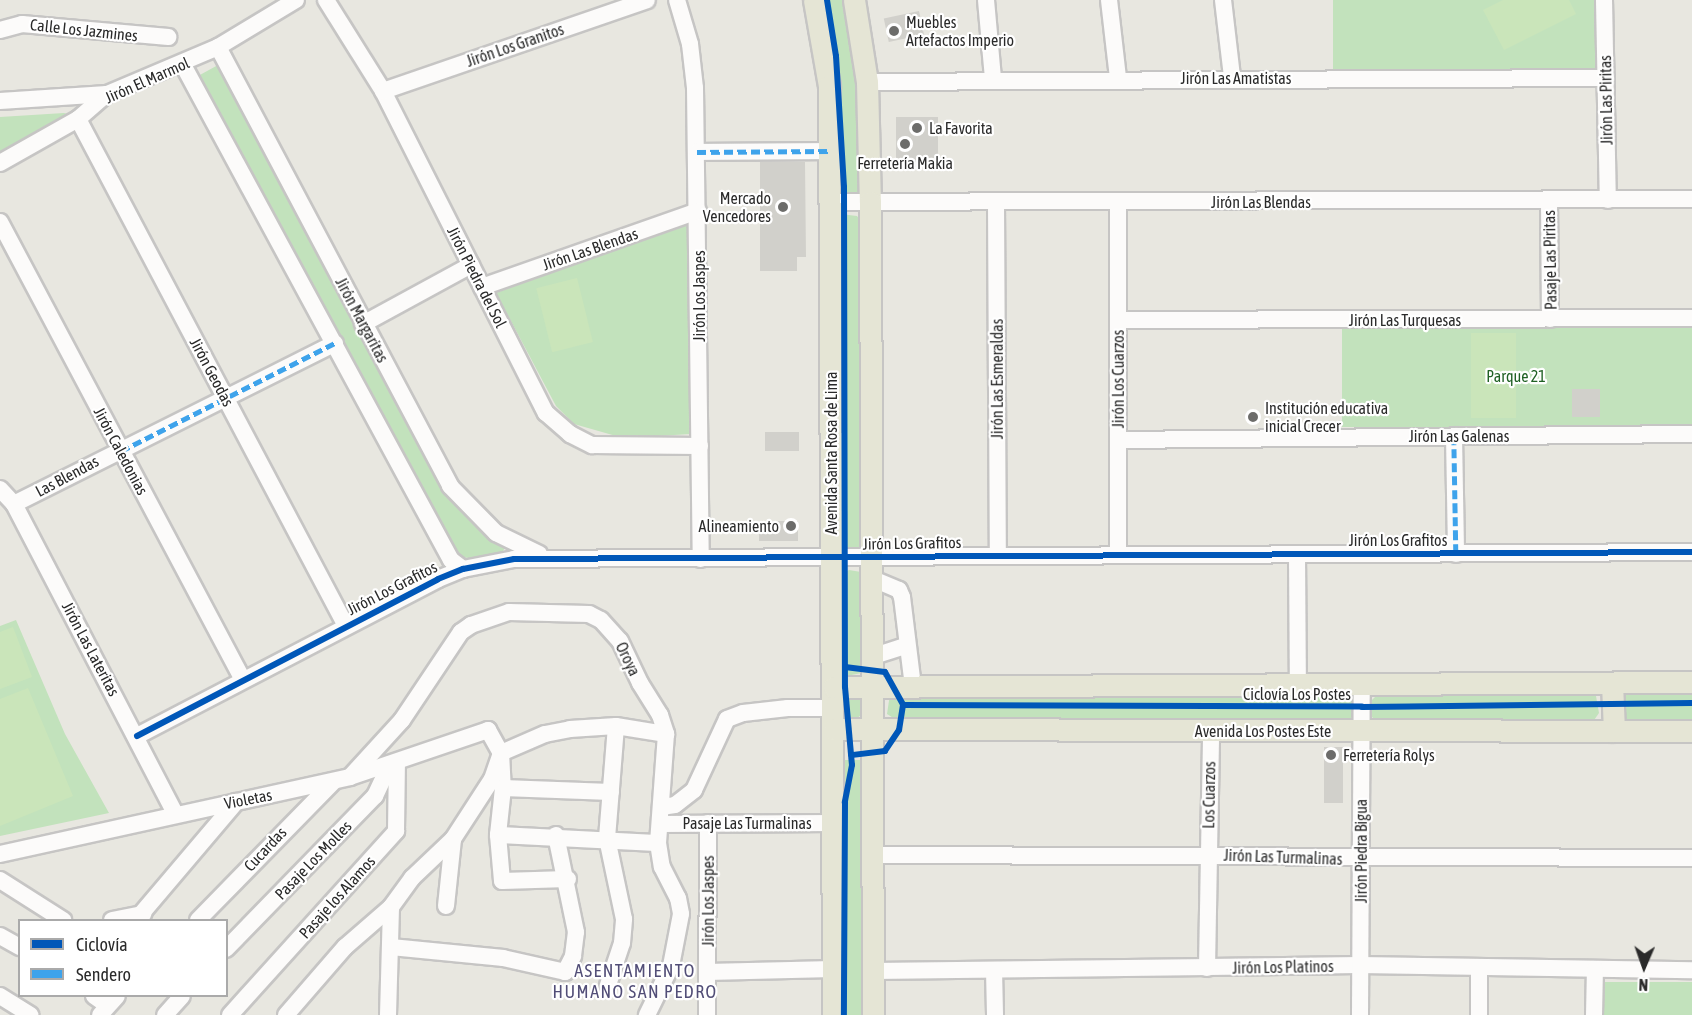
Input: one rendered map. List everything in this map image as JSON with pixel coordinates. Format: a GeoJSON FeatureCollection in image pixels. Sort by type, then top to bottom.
{"type":"FeatureCollection","features":[{"type":"Feature","properties":{"kind":"main road","name":"Avenida Santa Rosa de Lima"},"geometry":{"type":"LineString","coordinates":[[814,0],[829,86],[834,708],[833,1015]]}},
{"type":"Feature","properties":{"kind":"main road"},"geometry":{"type":"LineString","coordinates":[[854,0],[867,82],[870,202],[875,687],[873,1015]]}},
{"type":"Feature","properties":{"kind":"main road"},"geometry":{"type":"LineString","coordinates":[[834,708],[875,687],[1362,687],[1692,682]]}},
{"type":"Feature","properties":{"kind":"main road"},"geometry":{"type":"LineString","coordinates":[[1612,683],[1614,731]]}},
{"type":"Feature","properties":{"kind":"main road","name":"Avenida Los Postes Este"},"geometry":{"type":"LineString","coordinates":[[834,708],[875,729],[1361,732],[1692,731]]}},
{"type":"Feature","properties":{"kind":"street","name":"Jirón El Marmol"},"geometry":{"type":"LineString","coordinates":[[0,163],[78,119],[107,94],[218,47],[296,0]]}},
{"type":"Feature","properties":{"kind":"street","name":"Jirón Piedra del Sol"},"geometry":{"type":"LineString","coordinates":[[326,0],[382,91],[546,413],[570,434],[592,445],[700,446]]}},
{"type":"Feature","properties":{"kind":"street","name":"Jirón Los Granitos"},"geometry":{"type":"LineString","coordinates":[[382,91],[647,0]]}},
{"type":"Feature","properties":{"kind":"street","name":"Jirón Los Jaspes"},"geometry":{"type":"LineString","coordinates":[[677,0],[691,55],[697,152],[701,559]]}},
{"type":"Feature","properties":{"kind":"street"},"geometry":{"type":"LineString","coordinates":[[986,0],[993,79]]}},
{"type":"Feature","properties":{"kind":"street"},"geometry":{"type":"LineString","coordinates":[[1109,0],[1118,78]]}},
{"type":"Feature","properties":{"kind":"street"},"geometry":{"type":"LineString","coordinates":[[1223,0],[1232,77]]}},
{"type":"Feature","properties":{"kind":"street","name":"Jirón Las Piritas"},"geometry":{"type":"LineString","coordinates":[[1604,0],[1608,200]]}},
{"type":"Feature","properties":{"kind":"street","name":"Calle Los Jazmines"},"geometry":{"type":"LineString","coordinates":[[0,30],[22,24],[168,37]]}},
{"type":"Feature","properties":{"kind":"street","name":"Jirón Margaritas"},"geometry":{"type":"LineString","coordinates":[[218,47],[450,486],[496,533],[517,546],[545,556]]}},
{"type":"Feature","properties":{"kind":"street"},"geometry":{"type":"LineString","coordinates":[[182,63],[451,560],[463,569]]}},
{"type":"Feature","properties":{"kind":"street","name":"Jirón Las Amatistas"},"geometry":{"type":"LineString","coordinates":[[867,82],[1232,77],[1606,78]]}},
{"type":"Feature","properties":{"kind":"street"},"geometry":{"type":"LineString","coordinates":[[0,101],[107,94]]}},
{"type":"Feature","properties":{"kind":"street","name":"Jirón Geodas"},"geometry":{"type":"LineString","coordinates":[[78,119],[346,627]]}},
{"type":"Feature","properties":{"kind":"street"},"geometry":{"type":"LineString","coordinates":[[697,152],[829,151]]}},
{"type":"Feature","properties":{"kind":"street","name":"Jirón Las Blendas"},"geometry":{"type":"LineString","coordinates":[[830,202],[1692,199]]}},
{"type":"Feature","properties":{"kind":"street","name":"Pasaje Las Piritas"},"geometry":{"type":"LineString","coordinates":[[1549,201],[1550,319]]}},
{"type":"Feature","properties":{"kind":"street","name":"Jirón Las Esmeraldas"},"geometry":{"type":"LineString","coordinates":[[996,202],[998,555]]}},
{"type":"Feature","properties":{"kind":"street","name":"Jirón Los Cuarzos"},"geometry":{"type":"LineString","coordinates":[[1118,202],[1118,555]]}},
{"type":"Feature","properties":{"kind":"street","name":"Jirón Las Blendas"},"geometry":{"type":"LineString","coordinates":[[482,288],[699,211]]}},
{"type":"Feature","properties":{"kind":"street","name":"Jirón Caledonias"},"geometry":{"type":"LineString","coordinates":[[0,222],[243,680]]}},
{"type":"Feature","properties":{"kind":"street"},"geometry":{"type":"LineString","coordinates":[[363,324],[471,265]]}},
{"type":"Feature","properties":{"kind":"street","name":"Jirón Las Turquesas"},"geometry":{"type":"LineString","coordinates":[[1118,320],[1692,318]]}},
{"type":"Feature","properties":{"kind":"street","name":"Las Blendas"},"geometry":{"type":"LineString","coordinates":[[14,504],[105,456],[122,451],[335,343]]}},
{"type":"Feature","properties":{"kind":"street","name":"Jirón Las Galenas"},"geometry":{"type":"LineString","coordinates":[[1118,440],[1692,434]]}},
{"type":"Feature","properties":{"kind":"street"},"geometry":{"type":"LineString","coordinates":[[1454,436],[1456,554]]}},
{"type":"Feature","properties":{"kind":"street","name":"Jirón Las Lateritas"},"geometry":{"type":"LineString","coordinates":[[0,489],[14,504],[137,736],[175,813]]}},
{"type":"Feature","properties":{"kind":"street","name":"Jirón Los Grafitos"},"geometry":{"type":"LineString","coordinates":[[137,736],[463,569],[545,556],[701,559],[998,555],[1692,552]]}},
{"type":"Feature","properties":{"kind":"street"},"geometry":{"type":"LineString","coordinates":[[1297,555],[1298,687]]}},
{"type":"Feature","properties":{"kind":"street"},"geometry":{"type":"LineString","coordinates":[[873,579],[899,590],[905,646],[913,687]]}},
{"type":"Feature","properties":{"kind":"street","name":"Oroya"},"geometry":{"type":"LineString","coordinates":[[342,778],[402,720],[461,632],[496,614],[509,612],[589,614],[601,620],[620,641],[660,715],[666,734],[658,843],[662,867],[678,898],[681,914],[671,966],[647,1015]]}},
{"type":"Feature","properties":{"kind":"street"},"geometry":{"type":"LineString","coordinates":[[874,656],[905,646]]}},
{"type":"Feature","properties":{"kind":"street","name":"Jirón Piedra Bigua"},"geometry":{"type":"LineString","coordinates":[[1360,1015],[1362,687]]}},
{"type":"Feature","properties":{"kind":"street"},"geometry":{"type":"LineString","coordinates":[[661,807],[675,805],[694,790],[728,719],[777,709],[834,708]]}},
{"type":"Feature","properties":{"kind":"street"},"geometry":{"type":"LineString","coordinates":[[608,985],[622,943],[624,919],[608,838],[616,726]]}},
{"type":"Feature","properties":{"kind":"street"},"geometry":{"type":"LineString","coordinates":[[286,1015],[345,947],[391,907],[412,878],[453,839],[492,779],[501,753],[545,734],[616,726],[666,734]]}},
{"type":"Feature","properties":{"kind":"street","name":"Violetas"},"geometry":{"type":"LineString","coordinates":[[0,854],[175,813],[342,778],[394,763],[462,737],[491,731],[501,753]]}},
{"type":"Feature","properties":{"kind":"street","name":"Los Cuarzos"},"geometry":{"type":"LineString","coordinates":[[1207,968],[1211,731]]}},
{"type":"Feature","properties":{"kind":"street"},"geometry":{"type":"LineString","coordinates":[[501,753],[503,788],[498,835],[502,881],[568,879]]}},
{"type":"Feature","properties":{"kind":"street","name":"Pasaje Los Molles"},"geometry":{"type":"LineString","coordinates":[[228,947],[375,796],[394,763]]}},
{"type":"Feature","properties":{"kind":"street","name":"Pasaje los Alamos"},"geometry":{"type":"LineString","coordinates":[[230,1015],[396,831],[394,763]]}},
{"type":"Feature","properties":{"kind":"street","name":"Cucardas"},"geometry":{"type":"LineString","coordinates":[[200,919],[342,778]]}},
{"type":"Feature","properties":{"kind":"street"},"geometry":{"type":"LineString","coordinates":[[503,788],[610,792]]}},
{"type":"Feature","properties":{"kind":"street"},"geometry":{"type":"LineString","coordinates":[[140,917],[236,802]]}},
{"type":"Feature","properties":{"kind":"street","name":"Jirón Los Jaspes"},"geometry":{"type":"LineString","coordinates":[[707,1015],[708,823]]}},
{"type":"Feature","properties":{"kind":"street","name":"Pasaje Las Turmalinas"},"geometry":{"type":"LineString","coordinates":[[660,824],[834,823]]}},
{"type":"Feature","properties":{"kind":"street"},"geometry":{"type":"LineString","coordinates":[[498,835],[556,835],[658,843]]}},
{"type":"Feature","properties":{"kind":"street"},"geometry":{"type":"LineString","coordinates":[[391,947],[503,958],[565,972],[573,956],[576,932],[568,879],[556,835]]}},
{"type":"Feature","properties":{"kind":"street"},"geometry":{"type":"LineString","coordinates":[[446,906],[453,839]]}},
{"type":"Feature","properties":{"kind":"street","name":"Jirón Las Turmalinas"},"geometry":{"type":"LineString","coordinates":[[874,855],[1208,854],[1361,860],[1692,858]]}},
{"type":"Feature","properties":{"kind":"street"},"geometry":{"type":"LineString","coordinates":[[0,880],[60,919]]}},
{"type":"Feature","properties":{"kind":"street"},"geometry":{"type":"LineString","coordinates":[[388,1015],[391,907]]}},
{"type":"Feature","properties":{"kind":"street"},"geometry":{"type":"LineString","coordinates":[[0,936],[18,946]]}},
{"type":"Feature","properties":{"kind":"street","name":"Jirón Los Platinos"},"geometry":{"type":"LineString","coordinates":[[873,971],[1360,965],[1479,969],[1692,970]]}},
{"type":"Feature","properties":{"kind":"street"},"geometry":{"type":"LineString","coordinates":[[707,972],[833,969]]}},
{"type":"Feature","properties":{"kind":"street"},"geometry":{"type":"LineString","coordinates":[[1479,969],[1479,1015]]}},
{"type":"Feature","properties":{"kind":"street"},"geometry":{"type":"LineString","coordinates":[[1594,1015],[1595,969]]}},
{"type":"Feature","properties":{"kind":"street"},"geometry":{"type":"LineString","coordinates":[[994,970],[995,1015]]}},
{"type":"Feature","properties":{"kind":"street"},"geometry":{"type":"LineString","coordinates":[[0,996],[30,1015]]}},
{"type":"Feature","properties":{"kind":"street"},"geometry":{"type":"LineString","coordinates":[[165,1015],[181,997]]}},
{"type":"Feature","properties":{"kind":"green space"},"geometry":{"type":"Polygon","coordinates":[[[821,0],[847,0],[858,57],[862,192],[854,197],[840,195],[821,0]]]}},
{"type":"Feature","properties":{"kind":"green space"},"geometry":{"type":"Polygon","coordinates":[[[1333,0],[1595,0],[1595,69],[1333,69],[1333,0]]]}},
{"type":"Feature","properties":{"kind":"green space"},"geometry":{"type":"Polygon","coordinates":[[[1503,0],[1569,0],[1576,14],[1504,50],[1483,10],[1503,0]]]}},
{"type":"Feature","properties":{"kind":"green space"},"geometry":{"type":"Polygon","coordinates":[[[218,65],[445,486],[505,546],[503,552],[476,559],[454,556],[198,76],[218,65]]]}},
{"type":"Feature","properties":{"kind":"green space"},"geometry":{"type":"Polygon","coordinates":[[[64,113],[71,115],[0,158],[0,117],[64,113]]]}},
{"type":"Feature","properties":{"kind":"green space"},"geometry":{"type":"Polygon","coordinates":[[[840,214],[857,216],[862,222],[867,546],[860,551],[846,551],[839,547],[840,214]]]}},
{"type":"Feature","properties":{"kind":"green space"},"geometry":{"type":"Polygon","coordinates":[[[684,222],[689,226],[691,434],[623,438],[574,424],[556,406],[496,293],[684,222]]]}},
{"type":"Feature","properties":{"kind":"green space"},"geometry":{"type":"Polygon","coordinates":[[[577,278],[593,342],[552,352],[536,288],[577,278]]]}},
{"type":"Feature","properties":{"kind":"green space","name":"Parque 21"},"geometry":{"type":"Polygon","coordinates":[[[1342,322],[1692,322],[1692,427],[1342,427],[1342,322]]]}},
{"type":"Feature","properties":{"kind":"green space"},"geometry":{"type":"Polygon","coordinates":[[[1471,333],[1516,333],[1516,418],[1471,418],[1471,333]]]}},
{"type":"Feature","properties":{"kind":"green space"},"geometry":{"type":"Polygon","coordinates":[[[849,570],[861,572],[862,673],[846,676],[840,670],[839,575],[849,570]]]}},
{"type":"Feature","properties":{"kind":"green space"},"geometry":{"type":"Polygon","coordinates":[[[16,620],[65,734],[109,813],[0,836],[0,626],[16,620]]]}},
{"type":"Feature","properties":{"kind":"green space"},"geometry":{"type":"Polygon","coordinates":[[[13,627],[32,677],[0,689],[0,632],[13,627]]]}},
{"type":"Feature","properties":{"kind":"green space"},"geometry":{"type":"Polygon","coordinates":[[[28,688],[73,796],[0,826],[0,699],[28,688]]]}},
{"type":"Feature","properties":{"kind":"green space"},"geometry":{"type":"Polygon","coordinates":[[[1692,690],[1692,723],[1630,723],[1622,716],[1621,697],[1627,691],[1692,690]]]}},
{"type":"Feature","properties":{"kind":"green space"},"geometry":{"type":"Polygon","coordinates":[[[1589,691],[1596,696],[1599,713],[1592,723],[1380,724],[1372,717],[1372,700],[1379,693],[1589,691]]]}},
{"type":"Feature","properties":{"kind":"green space"},"geometry":{"type":"Polygon","coordinates":[[[890,694],[1344,694],[1353,698],[1354,714],[1348,722],[895,719],[887,714],[890,694]]]}},
{"type":"Feature","properties":{"kind":"green space"},"geometry":{"type":"Polygon","coordinates":[[[847,695],[857,695],[864,702],[864,712],[857,719],[847,719],[840,712],[840,702],[847,695]]]}},
{"type":"Feature","properties":{"kind":"green space"},"geometry":{"type":"Polygon","coordinates":[[[844,760],[862,760],[866,1015],[839,1015],[840,763],[844,760]]]}},
{"type":"Feature","properties":{"kind":"green space"},"geometry":{"type":"Polygon","coordinates":[[[1602,982],[1692,982],[1692,1015],[1602,1015],[1602,982]]]}},
{"type":"Feature","properties":{"kind":"building"},"geometry":{"type":"Polygon","coordinates":[[[919,11],[924,34],[889,42],[884,18],[919,11]]]}},
{"type":"Feature","properties":{"kind":"building"},"geometry":{"type":"Polygon","coordinates":[[[896,117],[938,117],[938,162],[896,162],[896,117]]]}},
{"type":"Feature","properties":{"kind":"building","name":"Mercado Vencedores"},"geometry":{"type":"Polygon","coordinates":[[[760,162],[805,162],[806,257],[797,257],[797,271],[760,271],[760,162]]]}},
{"type":"Feature","properties":{"kind":"building"},"geometry":{"type":"Polygon","coordinates":[[[1572,389],[1600,389],[1600,417],[1572,417],[1572,389]]]}},
{"type":"Feature","properties":{"kind":"building"},"geometry":{"type":"Polygon","coordinates":[[[765,432],[799,432],[799,451],[765,451],[765,432]]]}},
{"type":"Feature","properties":{"kind":"building"},"geometry":{"type":"Polygon","coordinates":[[[759,521],[798,521],[798,541],[759,541],[759,521]]]}},
{"type":"Feature","properties":{"kind":"building"},"geometry":{"type":"Polygon","coordinates":[[[1324,747],[1343,747],[1343,803],[1324,803],[1324,747]]]}},
{"type":"Feature","properties":{"kind":"marked path"},"geometry":{"type":"LineString","coordinates":[[697,152],[829,151]]}},
{"type":"Feature","properties":{"kind":"marked path"},"geometry":{"type":"LineString","coordinates":[[121,451],[335,343]]}},
{"type":"Feature","properties":{"kind":"marked path"},"geometry":{"type":"LineString","coordinates":[[1454,436],[1456,554]]}},
{"type":"Feature","properties":{"kind":"cycle path"},"geometry":{"type":"LineString","coordinates":[[827,0],[836,56],[844,187],[845,687],[852,765],[845,802],[844,1015]]}},
{"type":"Feature","properties":{"kind":"cycle path"},"geometry":{"type":"LineString","coordinates":[[137,736],[438,579],[463,569],[514,559],[1692,552]]}},
{"type":"Feature","properties":{"kind":"cycle path"},"geometry":{"type":"LineString","coordinates":[[845,667],[885,672],[903,705],[899,730],[885,751],[851,755]]}},
{"type":"Feature","properties":{"kind":"cycle path","name":"Ciclovía Los Postes"},"geometry":{"type":"LineString","coordinates":[[903,705],[1362,707],[1692,703]]}},
{"type":"Feature","properties":{"kind":"place","name":"Muebles Artefactos Imperio"},"geometry":{"type":"Point","coordinates":[894,31]}},
{"type":"Feature","properties":{"kind":"place","name":"La Favorita"},"geometry":{"type":"Point","coordinates":[917,128]}},
{"type":"Feature","properties":{"kind":"place","name":"Ferretería Makia"},"geometry":{"type":"Point","coordinates":[905,144]}},
{"type":"Feature","properties":{"kind":"place","name":"Mercado Vencedores"},"geometry":{"type":"Point","coordinates":[783,207]}},
{"type":"Feature","properties":{"kind":"place","name":"Institución educativa inicial Crecer"},"geometry":{"type":"Point","coordinates":[1253,417]}},
{"type":"Feature","properties":{"kind":"place","name":"Alineamiento"},"geometry":{"type":"Point","coordinates":[791,526]}},
{"type":"Feature","properties":{"kind":"place","name":"Ferretería Rolys"},"geometry":{"type":"Point","coordinates":[1331,755]}},
{"type":"Feature","properties":{"kind":"district","name":"ASENTAMIENTO HUMANO SAN PEDRO"},"geometry":{"type":"Point","coordinates":[635,982]}}]}
